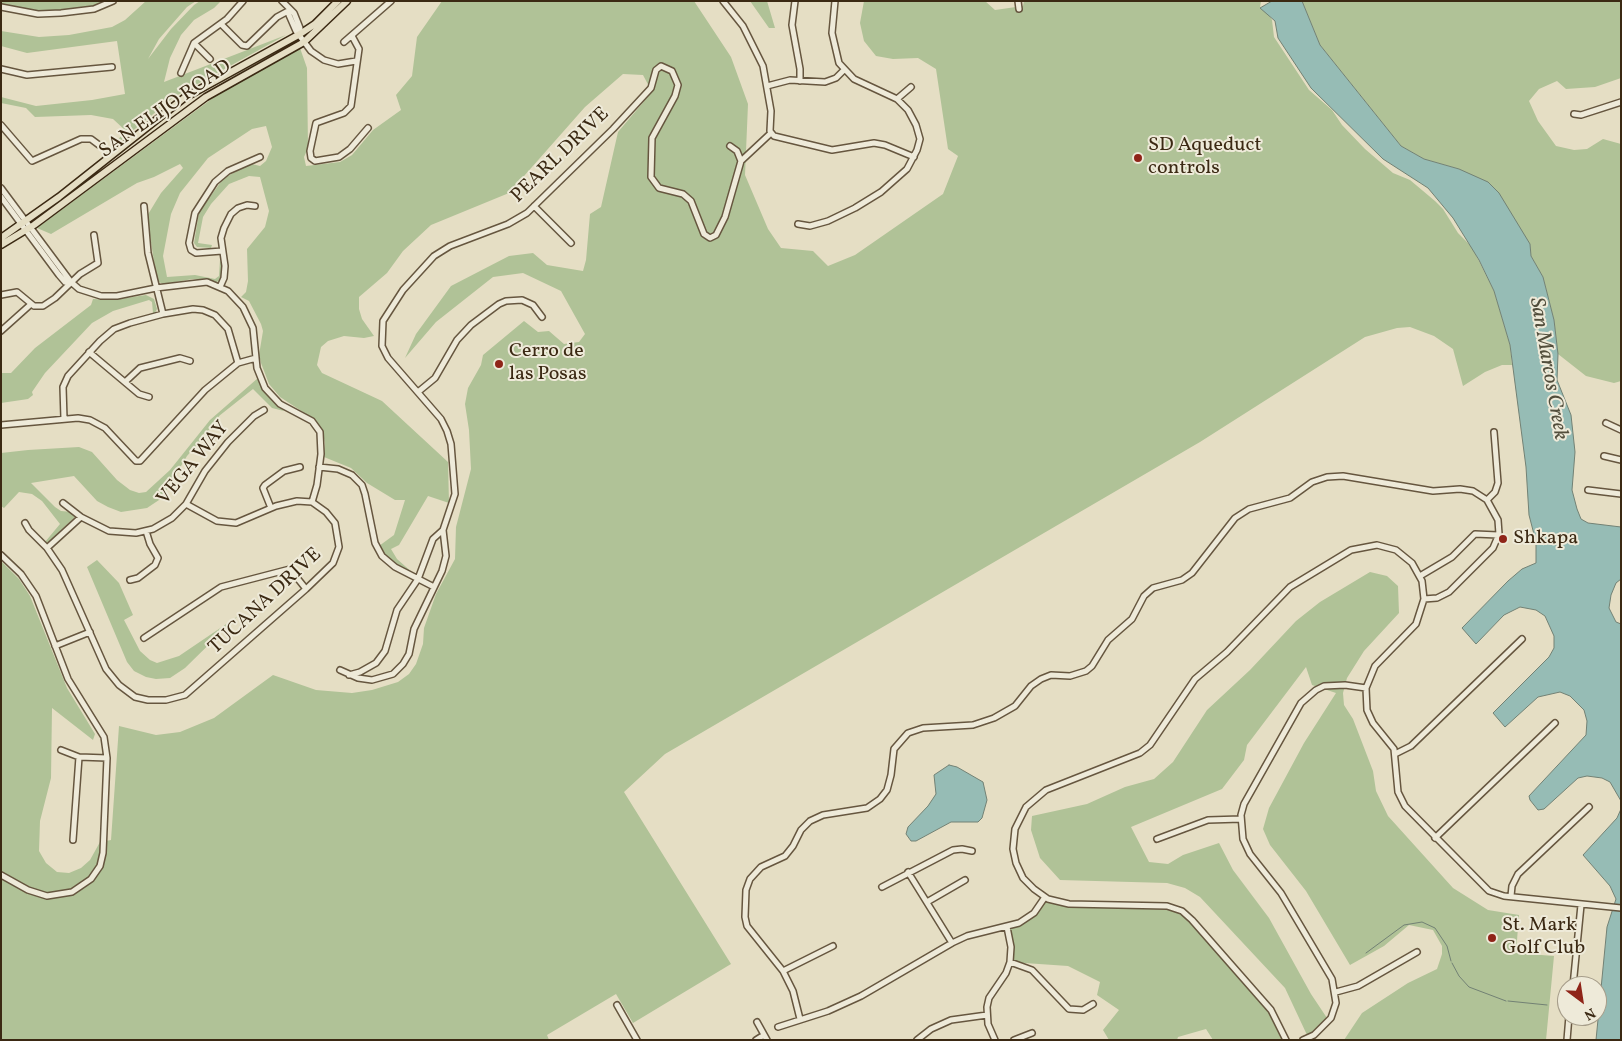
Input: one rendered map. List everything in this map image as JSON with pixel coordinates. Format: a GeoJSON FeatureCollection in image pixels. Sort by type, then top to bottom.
{"type":"FeatureCollection","features":[{"type":"Feature","properties":{"kind":"main road","name":"SAN ELIJO ROAD"},"geometry":{"type":"LineString","coordinates":[[1,238],[26,226],[184,98],[300,34],[315,24],[338,1]]}},
{"type":"Feature","properties":{"kind":"main road","name":"SAN ELIJO ROAD"},"geometry":{"type":"LineString","coordinates":[[1,245],[206,97],[304,42],[347,1]]}},
{"type":"Feature","properties":{"kind":"street"},"geometry":{"type":"LineString","coordinates":[[1,7],[38,14],[61,13],[94,9],[113,1]]}},
{"type":"Feature","properties":{"kind":"street"},"geometry":{"type":"LineString","coordinates":[[182,73],[194,43],[221,24],[243,1]]}},
{"type":"Feature","properties":{"kind":"street"},"geometry":{"type":"LineString","coordinates":[[282,1],[290,10],[304,42],[311,51],[324,60],[338,64],[356,61]]}},
{"type":"Feature","properties":{"kind":"street"},"geometry":{"type":"LineString","coordinates":[[344,42],[391,1]]}},
{"type":"Feature","properties":{"kind":"street"},"geometry":{"type":"LineString","coordinates":[[722,1],[754,45],[762,66],[767,86],[771,133]]}},
{"type":"Feature","properties":{"kind":"street"},"geometry":{"type":"LineString","coordinates":[[795,1],[792,25],[800,69],[800,80]]}},
{"type":"Feature","properties":{"kind":"street"},"geometry":{"type":"LineString","coordinates":[[798,224],[810,226],[828,221],[863,204],[897,178],[914,157],[920,139],[916,125],[908,110],[897,99],[854,79],[839,63],[832,33],[835,1]]}},
{"type":"Feature","properties":{"kind":"street"},"geometry":{"type":"LineString","coordinates":[[1018,1],[1019,9]]}},
{"type":"Feature","properties":{"kind":"street"},"geometry":{"type":"LineString","coordinates":[[221,24],[242,45],[247,46],[277,17],[290,10]]}},
{"type":"Feature","properties":{"kind":"street"},"geometry":{"type":"LineString","coordinates":[[352,36],[359,49],[351,106],[344,113],[316,123],[310,151],[311,158],[315,161],[339,157],[350,149],[368,128]]}},
{"type":"Feature","properties":{"kind":"street"},"geometry":{"type":"LineString","coordinates":[[194,43],[210,59]]}},
{"type":"Feature","properties":{"kind":"street","name":"PEARL DRIVE"},"geometry":{"type":"LineString","coordinates":[[349,675],[360,672],[380,659],[385,650],[397,610],[418,579],[433,539],[443,530],[455,494],[451,444],[441,419],[384,352],[383,321],[389,308],[434,256],[451,246],[508,224],[528,213],[650,88],[656,70],[661,66],[672,71],[678,85],[675,96],[652,138],[651,177],[659,188],[688,197],[694,204],[702,232],[710,238],[716,235],[725,217],[741,161]]}},
{"type":"Feature","properties":{"kind":"street"},"geometry":{"type":"LineString","coordinates":[[1,69],[27,74],[112,67]]}},
{"type":"Feature","properties":{"kind":"street"},"geometry":{"type":"LineString","coordinates":[[767,86],[779,81],[825,82],[836,78],[844,70]]}},
{"type":"Feature","properties":{"kind":"street"},"geometry":{"type":"LineString","coordinates":[[897,99],[911,87]]}},
{"type":"Feature","properties":{"kind":"street"},"geometry":{"type":"LineString","coordinates":[[1574,114],[1581,115],[1621,102]]}},
{"type":"Feature","properties":{"kind":"street"},"geometry":{"type":"LineString","coordinates":[[1,125],[32,161],[82,139],[91,139],[99,145]]}},
{"type":"Feature","properties":{"kind":"street"},"geometry":{"type":"LineString","coordinates":[[771,133],[832,150],[874,142],[914,157]]}},
{"type":"Feature","properties":{"kind":"street"},"geometry":{"type":"LineString","coordinates":[[730,146],[737,151],[741,161],[771,133]]}},
{"type":"Feature","properties":{"kind":"street"},"geometry":{"type":"LineString","coordinates":[[222,251],[196,253],[191,250],[190,243],[194,213],[215,182],[228,171],[260,157]]}},
{"type":"Feature","properties":{"kind":"street"},"geometry":{"type":"LineString","coordinates":[[1,188],[59,275],[65,282],[71,282],[80,289],[100,296],[117,296],[156,288],[207,282],[228,291],[243,307],[253,328],[256,358],[265,388],[280,404],[312,422],[320,432],[322,444],[320,467],[312,502],[297,501],[271,508],[236,523],[225,523],[186,504]]}},
{"type":"Feature","properties":{"kind":"street"},"geometry":{"type":"LineString","coordinates":[[1,197],[26,226]]}},
{"type":"Feature","properties":{"kind":"street"},"geometry":{"type":"LineString","coordinates":[[220,287],[225,266],[221,238],[232,214],[247,205],[255,206]]}},
{"type":"Feature","properties":{"kind":"street"},"geometry":{"type":"LineString","coordinates":[[144,206],[148,253],[163,314]]}},
{"type":"Feature","properties":{"kind":"street"},"geometry":{"type":"LineString","coordinates":[[534,206],[572,243]]}},
{"type":"Feature","properties":{"kind":"street"},"geometry":{"type":"LineString","coordinates":[[1,295],[17,292],[30,305],[43,306],[59,296],[80,274],[98,263],[94,235]]}},
{"type":"Feature","properties":{"kind":"street"},"geometry":{"type":"LineString","coordinates":[[418,392],[435,378],[457,340],[470,325],[499,304],[506,301],[522,300],[533,305],[542,317]]}},
{"type":"Feature","properties":{"kind":"street"},"geometry":{"type":"LineString","coordinates":[[1,331],[30,305]]}},
{"type":"Feature","properties":{"kind":"street"},"geometry":{"type":"LineString","coordinates":[[64,419],[62,387],[68,376],[89,352],[114,329],[163,314],[193,309],[204,310],[215,315],[228,330],[238,363]]}},
{"type":"Feature","properties":{"kind":"street"},"geometry":{"type":"LineString","coordinates":[[89,352],[140,394],[149,397]]}},
{"type":"Feature","properties":{"kind":"street"},"geometry":{"type":"LineString","coordinates":[[125,382],[140,368],[180,358],[190,362]]}},
{"type":"Feature","properties":{"kind":"street"},"geometry":{"type":"LineString","coordinates":[[1,425],[64,419],[90,420],[105,428],[136,461],[140,461],[205,390],[238,363],[256,358]]}},
{"type":"Feature","properties":{"kind":"street","name":"VEGA WAY"},"geometry":{"type":"LineString","coordinates":[[63,503],[81,517],[109,531],[136,533],[146,531],[172,518],[186,504],[205,471],[228,442],[254,416],[264,410]]}},
{"type":"Feature","properties":{"kind":"street"},"geometry":{"type":"LineString","coordinates":[[1606,423],[1621,430]]}},
{"type":"Feature","properties":{"kind":"street"},"geometry":{"type":"LineString","coordinates":[[1487,500],[1495,492],[1498,483],[1494,432]]}},
{"type":"Feature","properties":{"kind":"street"},"geometry":{"type":"LineString","coordinates":[[1604,456],[1621,460]]}},
{"type":"Feature","properties":{"kind":"street"},"geometry":{"type":"LineString","coordinates":[[271,508],[263,488],[264,485],[284,470],[300,467]]}},
{"type":"Feature","properties":{"kind":"street"},"geometry":{"type":"LineString","coordinates":[[320,467],[338,469],[352,475],[362,485],[378,550],[395,567],[434,587]]}},
{"type":"Feature","properties":{"kind":"street"},"geometry":{"type":"LineString","coordinates":[[800,1019],[793,991],[783,971],[747,926],[745,917],[746,892],[750,879],[760,867],[785,856],[793,846],[801,830],[810,821],[823,815],[867,808],[880,799],[887,790],[891,776],[894,749],[908,733],[923,728],[973,726],[994,718],[1015,706],[1031,686],[1041,678],[1052,675],[1070,676],[1086,671],[1092,666],[1108,640],[1132,620],[1144,596],[1153,588],[1182,580],[1192,573],[1235,518],[1250,509],[1290,498],[1312,482],[1327,478],[1343,476],[1433,491],[1467,490],[1479,494],[1487,500],[1498,520],[1498,536],[1489,553],[1449,592],[1437,598],[1424,599]]}},
{"type":"Feature","properties":{"kind":"street"},"geometry":{"type":"LineString","coordinates":[[1588,490],[1621,494]]}},
{"type":"Feature","properties":{"kind":"street","name":"TUCANA DRIVE"},"geometry":{"type":"LineString","coordinates":[[25,523],[29,530],[48,548],[62,570],[106,669],[119,685],[135,697],[148,700],[166,700],[185,695],[333,564],[338,547],[335,523],[326,512],[312,502]]}},
{"type":"Feature","properties":{"kind":"street"},"geometry":{"type":"LineString","coordinates":[[48,548],[81,517]]}},
{"type":"Feature","properties":{"kind":"street"},"geometry":{"type":"LineString","coordinates":[[340,670],[349,675],[372,680],[392,674],[398,669],[409,654],[414,629],[442,572],[446,556],[443,530]]}},
{"type":"Feature","properties":{"kind":"street"},"geometry":{"type":"LineString","coordinates":[[130,580],[138,578],[155,565],[158,558],[150,544],[146,531]]}},
{"type":"Feature","properties":{"kind":"street"},"geometry":{"type":"LineString","coordinates":[[1420,576],[1452,557],[1475,534],[1498,536]]}},
{"type":"Feature","properties":{"kind":"street"},"geometry":{"type":"LineString","coordinates":[[1286,1040],[1271,1010],[1182,911],[1168,906],[1069,904],[1044,896],[1024,878],[1016,863],[1013,849],[1014,830],[1019,817],[1035,798],[1046,790],[1140,753],[1150,745],[1195,679],[1227,652],[1290,587],[1351,550],[1377,545],[1395,550],[1412,564],[1420,576],[1424,599],[1416,624],[1375,666],[1366,688],[1367,710],[1373,723],[1388,739],[1395,754],[1398,792],[1405,806],[1483,887],[1496,894],[1621,908]]}},
{"type":"Feature","properties":{"kind":"street"},"geometry":{"type":"LineString","coordinates":[[1,555],[21,574],[34,592],[72,687],[103,734],[107,758],[103,853],[100,866],[87,883],[68,894],[47,896],[28,890],[1,875]]}},
{"type":"Feature","properties":{"kind":"street"},"geometry":{"type":"LineString","coordinates":[[144,638],[221,586],[290,568],[306,589]]}},
{"type":"Feature","properties":{"kind":"street"},"geometry":{"type":"LineString","coordinates":[[55,646],[90,632]]}},
{"type":"Feature","properties":{"kind":"street"},"geometry":{"type":"LineString","coordinates":[[1395,754],[1411,746],[1522,639]]}},
{"type":"Feature","properties":{"kind":"street"},"geometry":{"type":"LineString","coordinates":[[1303,1040],[1314,1035],[1331,1018],[1336,1003],[1336,992],[1332,979],[1281,893],[1250,854],[1243,839],[1241,819],[1244,804],[1301,703],[1316,690],[1324,686],[1346,684],[1366,688]]}},
{"type":"Feature","properties":{"kind":"street"},"geometry":{"type":"LineString","coordinates":[[1435,838],[1555,723]]}},
{"type":"Feature","properties":{"kind":"street"},"geometry":{"type":"LineString","coordinates":[[62,750],[79,757],[107,758]]}},
{"type":"Feature","properties":{"kind":"street"},"geometry":{"type":"LineString","coordinates":[[73,840],[79,757]]}},
{"type":"Feature","properties":{"kind":"street"},"geometry":{"type":"LineString","coordinates":[[1511,896],[1512,886],[1518,874],[1589,807]]}},
{"type":"Feature","properties":{"kind":"street"},"geometry":{"type":"LineString","coordinates":[[1157,839],[1208,820],[1241,819]]}},
{"type":"Feature","properties":{"kind":"street"},"geometry":{"type":"LineString","coordinates":[[882,887],[952,850],[972,851]]}},
{"type":"Feature","properties":{"kind":"street"},"geometry":{"type":"LineString","coordinates":[[908,872],[952,943]]}},
{"type":"Feature","properties":{"kind":"street"},"geometry":{"type":"LineString","coordinates":[[927,902],[965,880]]}},
{"type":"Feature","properties":{"kind":"street"},"geometry":{"type":"LineString","coordinates":[[778,1027],[828,1011],[861,996],[967,936],[1007,927],[1030,916],[1044,896]]}},
{"type":"Feature","properties":{"kind":"street"},"geometry":{"type":"LineString","coordinates":[[1574,976],[1581,905]]}},
{"type":"Feature","properties":{"kind":"street"},"geometry":{"type":"LineString","coordinates":[[995,1040],[987,1015],[990,998],[1006,973],[1010,962],[1011,947],[1007,927]]}},
{"type":"Feature","properties":{"kind":"street"},"geometry":{"type":"LineString","coordinates":[[783,971],[833,946]]}},
{"type":"Feature","properties":{"kind":"street"},"geometry":{"type":"LineString","coordinates":[[1336,992],[1358,986],[1417,952]]}},
{"type":"Feature","properties":{"kind":"street"},"geometry":{"type":"LineString","coordinates":[[1010,962],[1032,970],[1069,1009],[1083,1010],[1093,1004]]}},
{"type":"Feature","properties":{"kind":"street"},"geometry":{"type":"LineString","coordinates":[[617,1005],[637,1040]]}},
{"type":"Feature","properties":{"kind":"street"},"geometry":{"type":"LineString","coordinates":[[917,1040],[931,1029],[951,1020],[987,1015]]}},
{"type":"Feature","properties":{"kind":"street"},"geometry":{"type":"LineString","coordinates":[[756,1040],[765,1037],[757,1022]]}},
{"type":"Feature","properties":{"kind":"street"},"geometry":{"type":"LineString","coordinates":[[1567,1040],[1569,1026]]}},
{"type":"Feature","properties":{"kind":"street"},"geometry":{"type":"LineString","coordinates":[[1014,1040],[1032,1032]]}},
{"type":"Feature","properties":{"kind":"green space"},"geometry":{"type":"Polygon","coordinates":[[[1,1],[106,1],[91,8],[49,12],[1,5],[1,1]]]}},
{"type":"Feature","properties":{"kind":"green space"},"geometry":{"type":"Polygon","coordinates":[[[146,1],[196,1],[187,7],[159,39],[148,59],[171,29],[194,5],[200,1],[221,1],[214,8],[194,20],[181,35],[170,58],[164,82],[286,35],[174,97],[102,156],[126,131],[113,119],[91,115],[35,117],[26,108],[1,103],[1,97],[36,106],[92,100],[125,94],[117,41],[27,53],[1,46],[1,31],[39,37],[69,35],[112,27],[125,20],[146,1]]]}},
{"type":"Feature","properties":{"kind":"green space"},"geometry":{"type":"Polygon","coordinates":[[[442,1],[694,1],[731,57],[748,104],[745,175],[768,229],[781,248],[813,251],[828,266],[855,255],[943,194],[958,156],[948,149],[936,69],[918,58],[893,59],[876,56],[864,41],[860,23],[864,1],[985,1],[995,10],[1023,6],[1024,1],[1261,1],[1260,8],[1266,10],[1272,20],[1274,37],[1309,90],[1332,110],[1342,125],[1365,149],[1393,173],[1410,180],[1435,201],[1443,209],[1458,233],[1472,247],[1494,291],[1510,345],[1512,365],[1502,365],[1485,372],[1463,386],[1453,349],[1434,336],[1410,327],[1397,328],[1365,337],[1200,442],[665,754],[624,792],[731,964],[633,1023],[616,994],[547,1035],[549,1040],[1,1040],[1,561],[19,579],[30,596],[67,688],[95,734],[93,740],[52,708],[51,778],[40,821],[39,851],[46,863],[57,872],[69,873],[81,868],[90,860],[100,842],[111,840],[119,726],[156,735],[180,732],[214,718],[273,675],[316,690],[352,693],[372,690],[398,682],[409,674],[416,664],[423,644],[424,628],[436,594],[455,559],[456,527],[471,469],[469,430],[465,404],[468,388],[481,365],[483,355],[524,321],[538,332],[549,331],[564,344],[579,342],[585,334],[561,291],[523,273],[493,277],[436,322],[405,358],[416,334],[451,286],[509,256],[533,253],[547,265],[583,271],[586,260],[590,214],[601,207],[618,132],[652,92],[643,75],[623,74],[585,107],[509,193],[431,225],[403,251],[387,273],[359,297],[359,309],[362,319],[374,336],[364,338],[344,336],[328,341],[321,347],[317,365],[322,373],[382,401],[448,462],[449,503],[428,496],[399,545],[391,549],[397,559],[414,574],[387,558],[379,546],[394,535],[405,500],[395,500],[367,483],[351,468],[324,457],[325,443],[322,430],[306,414],[280,397],[269,384],[259,355],[263,331],[261,324],[249,301],[241,297],[246,292],[248,281],[247,249],[265,227],[269,211],[260,177],[249,176],[229,184],[211,204],[203,217],[198,243],[212,245],[211,248],[197,247],[194,243],[199,212],[223,179],[240,169],[252,164],[260,166],[266,161],[272,147],[266,126],[252,129],[208,158],[180,193],[171,214],[163,256],[167,277],[195,275],[215,279],[219,276],[220,260],[223,268],[220,280],[217,282],[193,279],[163,284],[157,281],[147,216],[161,193],[183,168],[180,164],[137,183],[51,234],[37,228],[217,95],[300,48],[307,68],[308,148],[304,157],[306,166],[340,162],[352,155],[373,130],[401,110],[396,95],[412,76],[417,37],[442,1]]]}},
{"type":"Feature","properties":{"kind":"green space"},"geometry":{"type":"Polygon","coordinates":[[[750,1],[767,1],[775,28],[769,28],[750,1]]]}},
{"type":"Feature","properties":{"kind":"green space"},"geometry":{"type":"Polygon","coordinates":[[[1302,1],[1621,1],[1621,78],[1595,87],[1566,89],[1557,81],[1539,89],[1529,101],[1538,121],[1556,146],[1574,150],[1587,149],[1603,139],[1621,144],[1621,381],[1614,383],[1586,376],[1558,354],[1554,320],[1543,277],[1531,256],[1530,244],[1459,169],[1424,159],[1401,146],[1320,45],[1302,1]]]}},
{"type":"Feature","properties":{"kind":"green space"},"geometry":{"type":"Polygon","coordinates":[[[146,295],[154,299],[157,309],[155,313],[153,313],[152,302],[149,300],[113,311],[92,323],[45,373],[32,392],[33,395],[28,399],[1,403],[1,373],[11,373],[35,348],[91,305],[93,299],[113,300],[146,295]]]}},
{"type":"Feature","properties":{"kind":"green space"},"geometry":{"type":"Polygon","coordinates":[[[258,378],[268,396],[284,411],[272,408],[253,389],[219,416],[210,426],[210,429],[202,435],[202,439],[187,456],[162,498],[147,508],[121,512],[108,507],[97,501],[74,476],[31,483],[55,507],[61,511],[72,512],[74,516],[48,542],[45,542],[60,524],[42,501],[32,494],[19,492],[4,508],[1,506],[1,453],[28,450],[79,447],[92,452],[117,480],[130,490],[139,493],[146,492],[170,470],[210,420],[258,378]]]}},
{"type":"Feature","properties":{"kind":"green space"},"geometry":{"type":"Polygon","coordinates":[[[97,560],[119,583],[133,615],[124,620],[140,651],[150,660],[157,663],[179,656],[238,616],[185,668],[170,678],[156,679],[146,677],[134,671],[127,662],[87,567],[97,560]]]}},
{"type":"Feature","properties":{"kind":"green space"},"geometry":{"type":"Polygon","coordinates":[[[1370,572],[1387,576],[1398,586],[1399,613],[1364,651],[1347,678],[1343,693],[1344,705],[1353,719],[1373,771],[1376,791],[1388,816],[1453,888],[1488,910],[1519,915],[1516,953],[1554,956],[1546,1040],[1344,1040],[1362,1013],[1408,983],[1437,969],[1442,954],[1442,946],[1433,930],[1409,925],[1384,946],[1350,965],[1306,891],[1270,845],[1263,829],[1269,808],[1304,743],[1336,693],[1312,685],[1306,667],[1247,745],[1244,760],[1222,789],[1131,827],[1149,862],[1168,864],[1183,855],[1219,843],[1233,870],[1269,918],[1311,994],[1327,1018],[1316,1031],[1307,1035],[1285,988],[1200,897],[1185,888],[1167,883],[1060,880],[1040,858],[1031,830],[1032,816],[1087,804],[1125,787],[1154,779],[1173,762],[1207,710],[1250,670],[1296,621],[1320,602],[1370,572]]]}},
{"type":"Feature","properties":{"kind":"green space"},"geometry":{"type":"Polygon","coordinates":[[[1044,897],[1060,902],[1160,905],[1184,913],[1263,1000],[1286,1040],[1213,1040],[1206,1029],[1178,1037],[1177,1040],[1109,1040],[1103,1030],[1119,1010],[1097,995],[1100,982],[1068,966],[1010,962],[1007,927],[1027,918],[1044,897]]]}},
{"type":"Feature","properties":{"kind":"water","name":"San Marcos Creek"},"geometry":{"type":"Polygon","coordinates":[[[1272,1],[1302,1],[1320,45],[1401,146],[1424,159],[1459,169],[1488,182],[1499,193],[1530,244],[1531,256],[1543,277],[1554,320],[1558,354],[1557,380],[1571,415],[1575,452],[1572,490],[1577,509],[1581,519],[1588,523],[1621,527],[1621,579],[1616,583],[1611,595],[1609,608],[1616,622],[1621,624],[1621,801],[1610,782],[1602,778],[1587,776],[1578,778],[1544,809],[1538,810],[1530,800],[1529,796],[1586,735],[1587,721],[1584,710],[1570,696],[1560,692],[1538,697],[1505,727],[1493,713],[1549,657],[1554,648],[1554,636],[1545,616],[1536,610],[1520,607],[1504,615],[1476,644],[1462,628],[1508,581],[1522,569],[1536,563],[1536,542],[1529,515],[1526,467],[1510,345],[1494,291],[1479,260],[1453,218],[1428,188],[1383,159],[1311,88],[1278,38],[1275,21],[1260,8],[1272,1]]]}},
{"type":"Feature","properties":{"kind":"water"},"geometry":{"type":"Polygon","coordinates":[[[949,765],[957,767],[983,782],[987,800],[982,818],[978,822],[951,822],[916,841],[911,841],[906,834],[908,827],[928,806],[936,794],[934,775],[949,765]]]}},
{"type":"Feature","properties":{"kind":"water"},"geometry":{"type":"Polygon","coordinates":[[[1621,809],[1621,1040],[1596,1040],[1597,1026],[1607,1026],[1607,976],[1602,976],[1607,927],[1616,899],[1610,886],[1583,855],[1617,818],[1621,809]]]}},
{"type":"Feature","properties":{"kind":"waterway"},"geometry":{"type":"LineString","coordinates":[[1366,953],[1404,925],[1422,922],[1435,928],[1447,946],[1451,961]]}},
{"type":"Feature","properties":{"kind":"waterway"},"geometry":{"type":"LineString","coordinates":[[1452,963],[1459,976],[1469,987],[1506,1001]]}},
{"type":"Feature","properties":{"kind":"waterway"},"geometry":{"type":"LineString","coordinates":[[1508,1001],[1547,1005]]}},
{"type":"Feature","properties":{"kind":"place","name":"SD Aqueduct controls"},"geometry":{"type":"Point","coordinates":[1138,158]}},
{"type":"Feature","properties":{"kind":"place","name":"Cerro de las Posas"},"geometry":{"type":"Point","coordinates":[499,364]}},
{"type":"Feature","properties":{"kind":"place","name":"Shkapa"},"geometry":{"type":"Point","coordinates":[1503,539]}},
{"type":"Feature","properties":{"kind":"place","name":"St. Mark Golf Club"},"geometry":{"type":"Point","coordinates":[1492,938]}}]}
